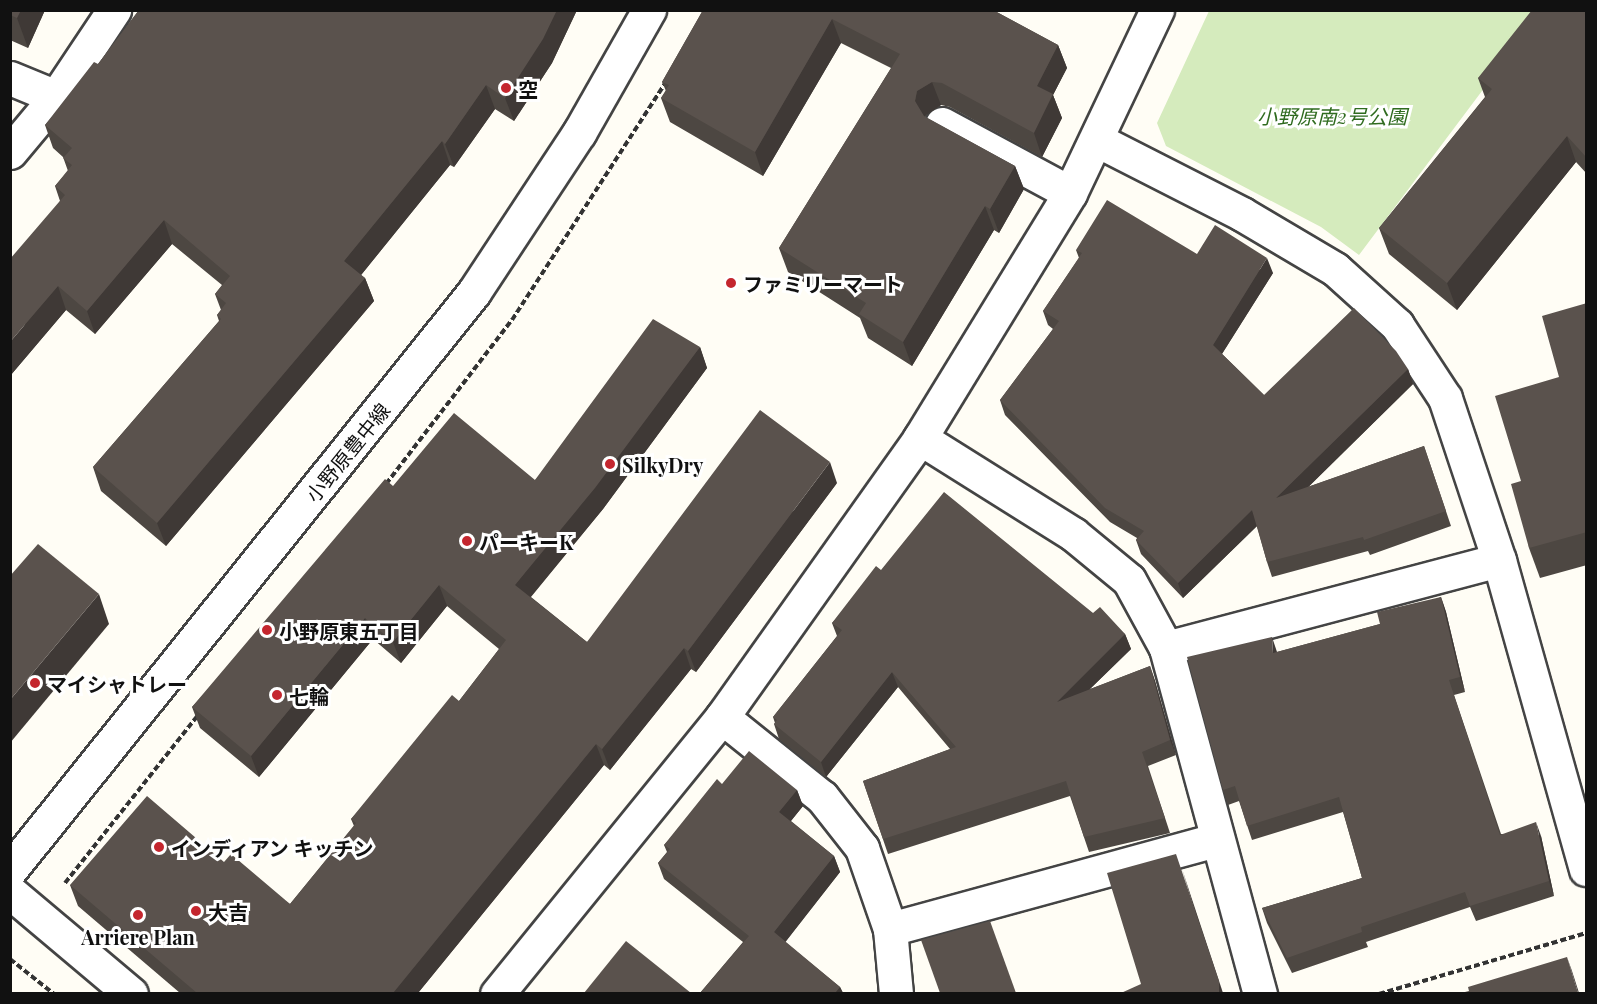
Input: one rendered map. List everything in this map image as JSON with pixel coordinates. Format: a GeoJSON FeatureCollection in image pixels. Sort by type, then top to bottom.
{"type":"FeatureCollection","features":[{"type":"Feature","properties":{"kind":"street"},"geometry":{"type":"LineString","coordinates":[[10,152],[56,97],[114,10]]}},
{"type":"Feature","properties":{"kind":"street","name":"小野原豊中線"},"geometry":{"type":"LineString","coordinates":[[10,870],[474,292],[579,133],[649,10]]}},
{"type":"Feature","properties":{"kind":"street"},"geometry":{"type":"LineString","coordinates":[[497,993],[722,717],[920,438],[1070,192],[1097,140],[1157,10]]}},
{"type":"Feature","properties":{"kind":"street"},"geometry":{"type":"LineString","coordinates":[[10,78],[56,97]]}},
{"type":"Feature","properties":{"kind":"street"},"geometry":{"type":"LineString","coordinates":[[942,124],[1070,192]]}},
{"type":"Feature","properties":{"kind":"street"},"geometry":{"type":"LineString","coordinates":[[1097,140],[1242,214],[1335,269],[1397,325],[1445,398],[1499,560],[1587,869]]}},
{"type":"Feature","properties":{"kind":"street"},"geometry":{"type":"LineString","coordinates":[[920,438],[1073,534],[1129,580],[1166,648],[1215,840],[1260,993]]}},
{"type":"Feature","properties":{"kind":"street"},"geometry":{"type":"LineString","coordinates":[[1166,648],[1499,560]]}},
{"type":"Feature","properties":{"kind":"street"},"geometry":{"type":"LineString","coordinates":[[722,717],[822,797],[862,848],[890,929],[896,993]]}},
{"type":"Feature","properties":{"kind":"street"},"geometry":{"type":"LineString","coordinates":[[890,929],[1215,840]]}},
{"type":"Feature","properties":{"kind":"street"},"geometry":{"type":"LineString","coordinates":[[10,892],[130,993]]}},
{"type":"Feature","properties":{"kind":"path"},"geometry":{"type":"LineString","coordinates":[[1378,993],[1587,933]]}},
{"type":"Feature","properties":{"kind":"path"},"geometry":{"type":"LineString","coordinates":[[10,959],[54,993]]}},
{"type":"Feature","properties":{"kind":"green space","name":"小野原南2号公園"},"geometry":{"type":"Polygon","coordinates":[[[1209,11],[1542,11],[1359,255],[1321,227],[1166,146],[1157,123],[1209,11]]]}},
{"type":"Feature","properties":{"kind":"building"},"geometry":{"type":"Polygon","coordinates":[[[10,10],[21,10],[17,18],[10,15],[10,10]]]}},
{"type":"Feature","properties":{"kind":"building"},"geometry":{"type":"Polygon","coordinates":[[[139,10],[557,10],[543,39],[505,98],[486,85],[445,144],[442,141],[344,261],[365,278],[157,523],[93,467],[221,319],[217,315],[226,303],[215,294],[230,276],[164,220],[87,311],[58,286],[10,342],[10,259],[65,195],[55,186],[72,165],[63,158],[72,148],[45,125],[94,62],[98,64],[139,10]]]}},
{"type":"Feature","properties":{"kind":"building"},"geometry":{"type":"Polygon","coordinates":[[[703,10],[993,10],[1058,45],[1037,86],[1053,94],[1034,133],[942,83],[932,82],[917,91],[915,101],[924,116],[1015,166],[990,209],[985,206],[903,342],[859,314],[866,303],[779,248],[900,54],[832,19],[755,152],[661,98],[669,85],[662,82],[703,10]]]}},
{"type":"Feature","properties":{"kind":"building"},"geometry":{"type":"Polygon","coordinates":[[[1532,10],[1587,10],[1587,158],[1567,136],[1447,283],[1379,228],[1492,89],[1478,78],[1532,10]]]}},
{"type":"Feature","properties":{"kind":"building"},"geometry":{"type":"Polygon","coordinates":[[[1107,200],[1197,254],[1215,225],[1267,258],[1213,345],[1264,395],[1354,308],[1396,351],[1408,369],[1276,498],[1424,446],[1446,511],[1364,540],[1363,537],[1267,562],[1252,510],[1178,583],[1136,540],[1144,531],[1105,508],[1000,400],[1059,321],[1043,311],[1082,253],[1076,250],[1107,200]]]}},
{"type":"Feature","properties":{"kind":"building"},"geometry":{"type":"Polygon","coordinates":[[[1587,303],[1587,532],[1529,548],[1511,484],[1521,481],[1495,396],[1559,377],[1542,316],[1587,303]]]}},
{"type":"Feature","properties":{"kind":"building"},"geometry":{"type":"Polygon","coordinates":[[[653,319],[700,347],[595,488],[515,585],[587,642],[760,410],[830,462],[688,651],[684,648],[602,749],[596,744],[393,993],[197,993],[70,885],[147,796],[224,862],[231,854],[290,904],[356,823],[351,819],[452,695],[459,701],[506,640],[439,585],[393,642],[365,618],[251,756],[192,707],[385,479],[393,486],[454,413],[535,480],[653,319]]]}},
{"type":"Feature","properties":{"kind":"building"},"geometry":{"type":"Polygon","coordinates":[[[944,492],[1093,613],[1100,607],[1125,634],[1057,702],[1150,666],[1170,740],[1142,752],[1165,818],[1084,837],[1066,781],[883,839],[863,781],[956,747],[892,672],[821,762],[774,724],[777,720],[773,717],[842,630],[832,623],[876,566],[881,570],[944,492]]]}},
{"type":"Feature","properties":{"kind":"building"},"geometry":{"type":"Polygon","coordinates":[[[38,544],[99,594],[10,700],[10,576],[38,544]]]}},
{"type":"Feature","properties":{"kind":"building"},"geometry":{"type":"Polygon","coordinates":[[[1441,597],[1460,677],[1449,680],[1500,835],[1536,822],[1549,881],[1470,906],[1465,892],[1361,927],[1362,932],[1287,958],[1262,908],[1362,878],[1339,797],[1247,826],[1235,786],[1223,790],[1187,657],[1272,637],[1273,653],[1380,624],[1377,612],[1441,597]]]}},
{"type":"Feature","properties":{"kind":"building"},"geometry":{"type":"Polygon","coordinates":[[[749,751],[797,790],[779,812],[834,856],[774,932],[840,987],[835,993],[700,993],[749,936],[658,863],[670,849],[664,845],[717,779],[722,784],[749,751]]]}},
{"type":"Feature","properties":{"kind":"building"},"geometry":{"type":"Polygon","coordinates":[[[1176,854],[1219,981],[1219,993],[1121,993],[1141,984],[1107,873],[1176,854]]]}},
{"type":"Feature","properties":{"kind":"building"},"geometry":{"type":"Polygon","coordinates":[[[990,921],[1016,993],[940,993],[921,940],[990,921]]]}},
{"type":"Feature","properties":{"kind":"building"},"geometry":{"type":"Polygon","coordinates":[[[626,941],[691,993],[584,993],[626,941]]]}},
{"type":"Feature","properties":{"kind":"building"},"geometry":{"type":"Polygon","coordinates":[[[1567,957],[1578,993],[1461,993],[1469,991],[1468,987],[1567,957]]]}},
{"type":"Feature","properties":{"kind":"place","name":"空"},"geometry":{"type":"Point","coordinates":[506,88]}},
{"type":"Feature","properties":{"kind":"place","name":"ファミリーマート"},"geometry":{"type":"Point","coordinates":[731,283]}},
{"type":"Feature","properties":{"kind":"place","name":"SilkyDry"},"geometry":{"type":"Point","coordinates":[610,464]}},
{"type":"Feature","properties":{"kind":"place","name":"パーキーK"},"geometry":{"type":"Point","coordinates":[467,541]}},
{"type":"Feature","properties":{"kind":"place","name":"小野原東五丁目"},"geometry":{"type":"Point","coordinates":[267,630]}},
{"type":"Feature","properties":{"kind":"place","name":"マイシャトレー"},"geometry":{"type":"Point","coordinates":[35,683]}},
{"type":"Feature","properties":{"kind":"place","name":"七輪"},"geometry":{"type":"Point","coordinates":[277,695]}},
{"type":"Feature","properties":{"kind":"place","name":"インディアン キッチン"},"geometry":{"type":"Point","coordinates":[159,847]}},
{"type":"Feature","properties":{"kind":"place","name":"大吉"},"geometry":{"type":"Point","coordinates":[196,911]}},
{"type":"Feature","properties":{"kind":"place","name":"Arriere Plan"},"geometry":{"type":"Point","coordinates":[138,915]}}]}
